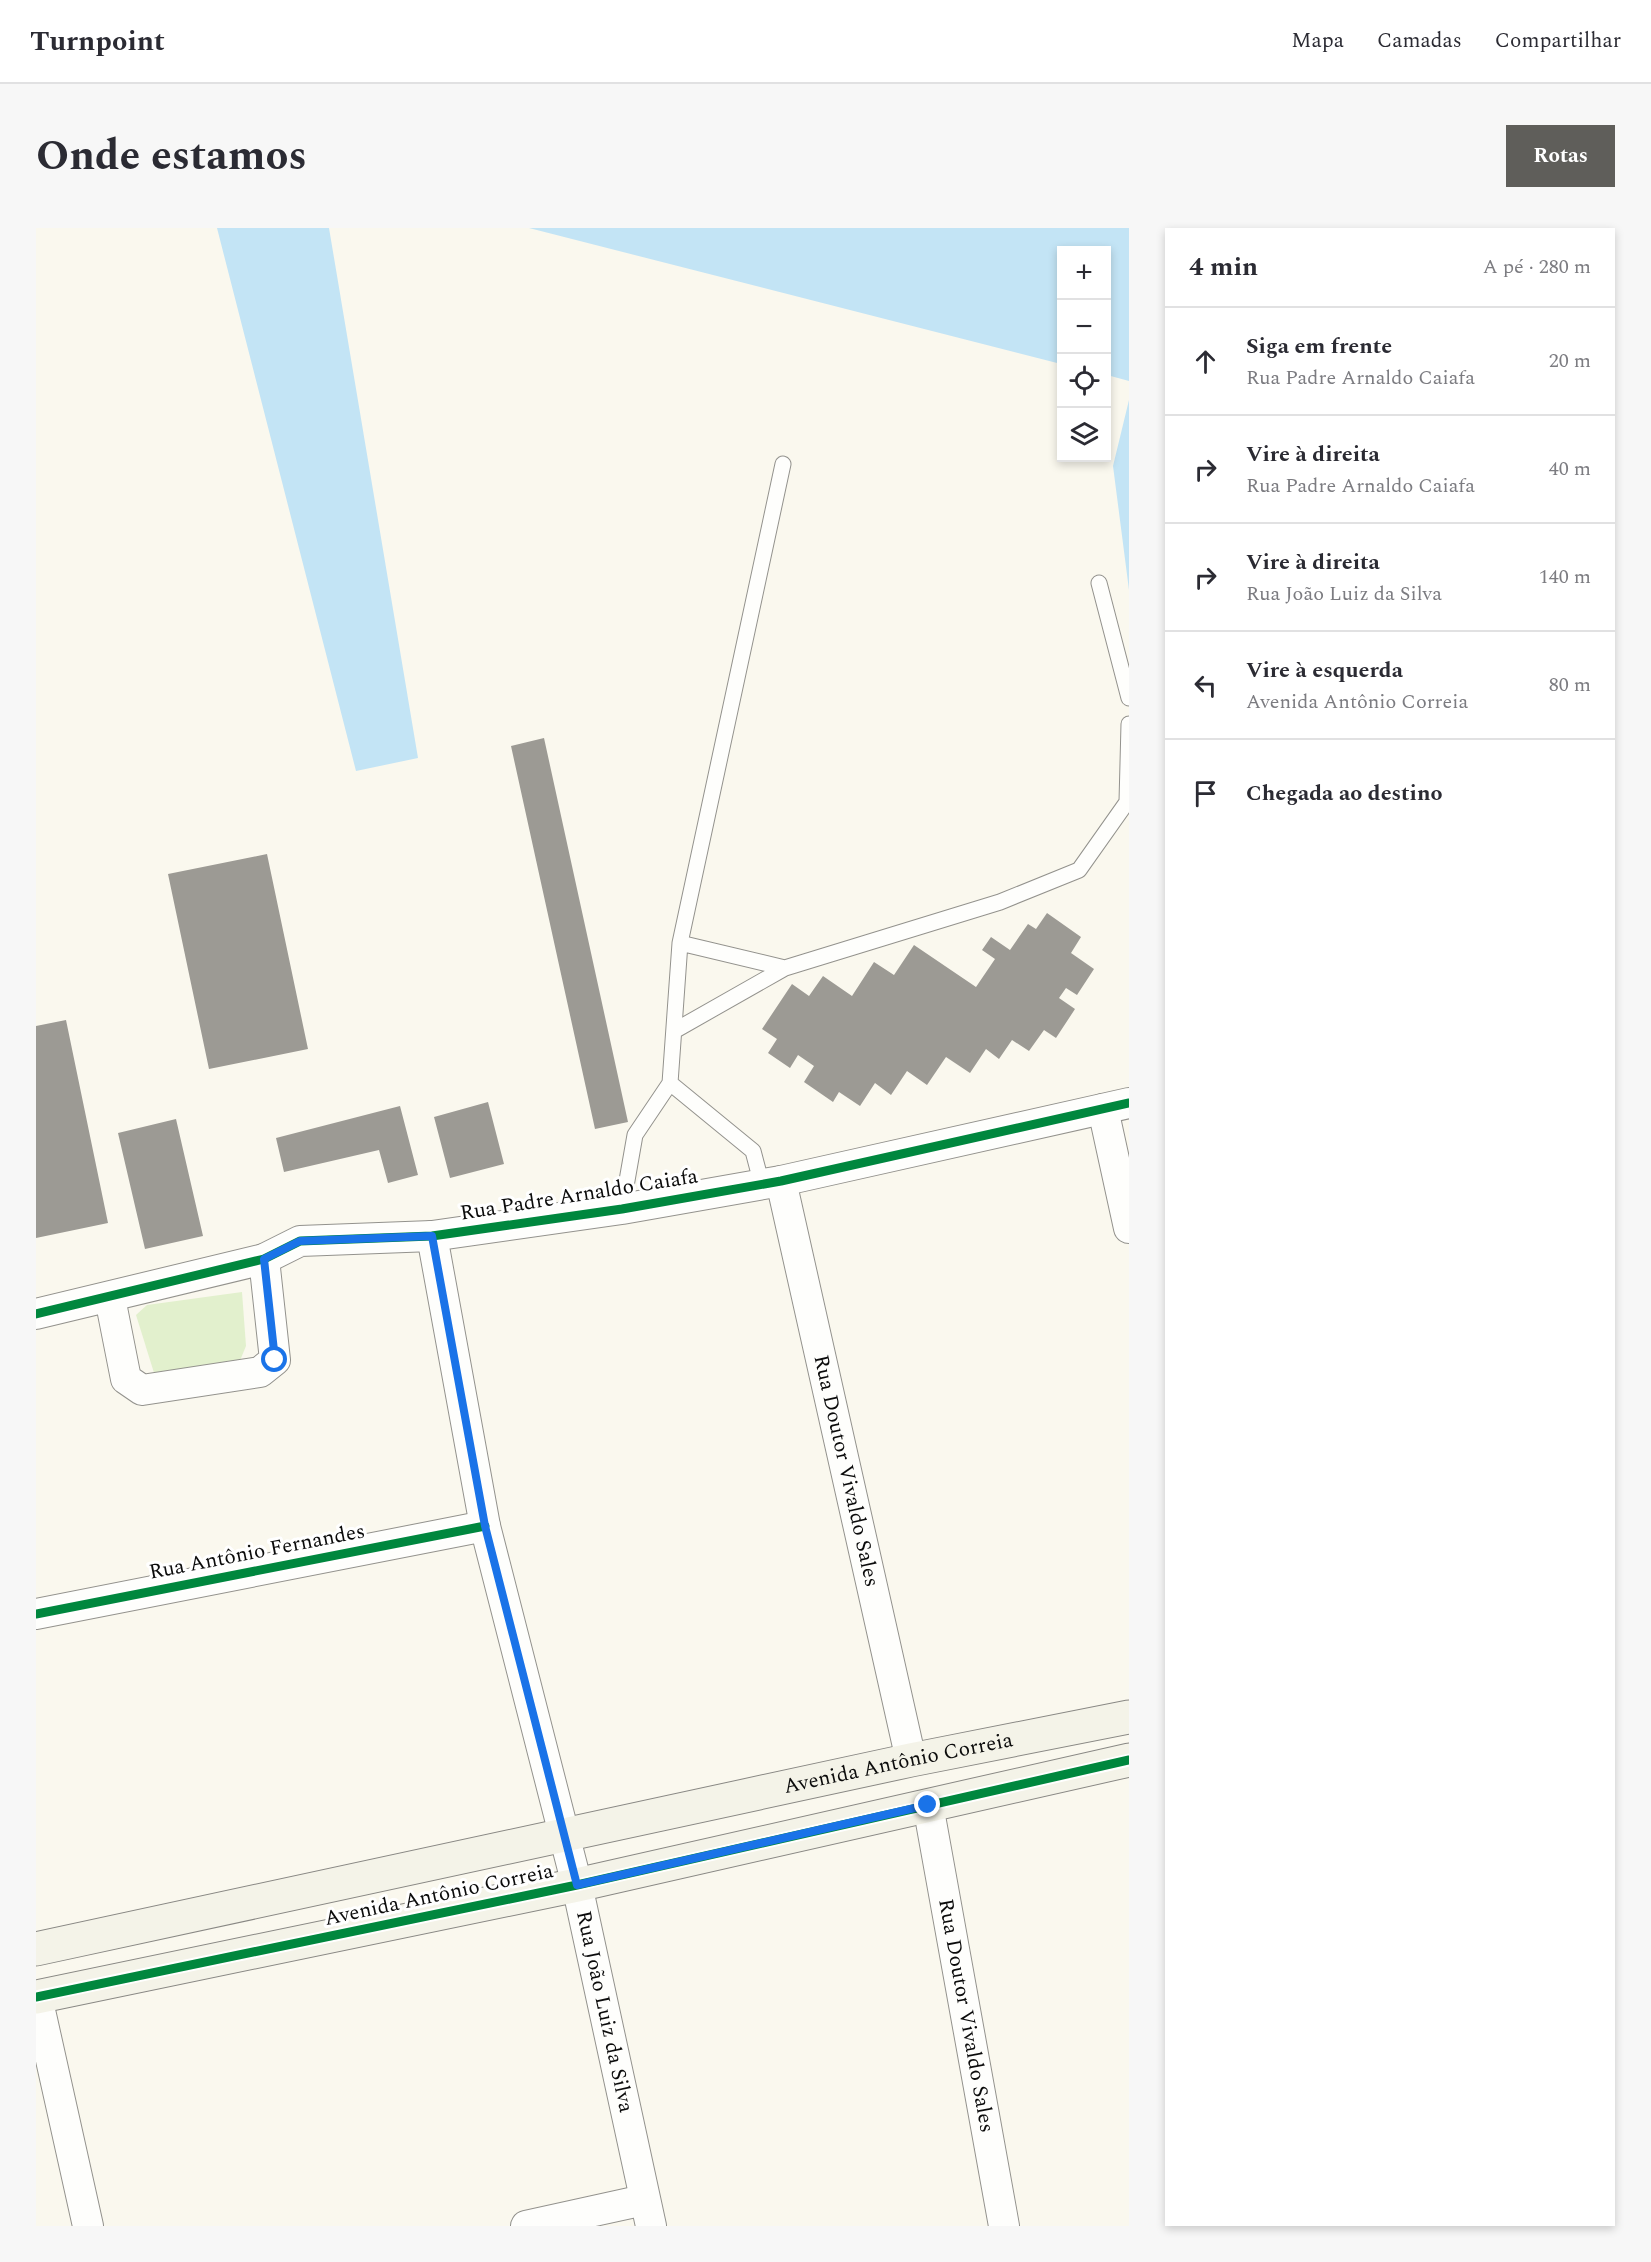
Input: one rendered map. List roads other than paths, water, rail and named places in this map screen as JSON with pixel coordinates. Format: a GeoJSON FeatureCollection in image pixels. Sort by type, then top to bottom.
{"type":"FeatureCollection","features":[{"type":"Feature","properties":{"kind":"street","name":"Rua Padre Arnaldo Caiafa"},"geometry":{"type":"LineString","coordinates":[[36,1314],[264,1259],[300,1241],[432,1236],[622,1209],[772,1183],[1116,1106]]}},
{"type":"Feature","properties":{"kind":"street"},"geometry":{"type":"LineString","coordinates":[[1116,1106],[1129,1228]]}},
{"type":"Feature","properties":{"kind":"street","name":"Rua Doutor Vivaldo Sales"},"geometry":{"type":"LineString","coordinates":[[772,1183],[911,1761]]}},
{"type":"Feature","properties":{"kind":"street","name":"Rua João Luiz da Silva"},"geometry":{"type":"LineString","coordinates":[[432,1236],[485,1526],[577,1885],[648,2213]]}},
{"type":"Feature","properties":{"kind":"street"},"geometry":{"type":"LineString","coordinates":[[110,1298],[126,1379],[142,1390],[260,1371],[275,1360],[264,1259]]}},
{"type":"Feature","properties":{"kind":"street","name":"Rua Antônio Fernandes"},"geometry":{"type":"LineString","coordinates":[[36,1614],[485,1526]]}},
{"type":"Feature","properties":{"kind":"street","name":"Avenida Antônio Correia"},"geometry":{"type":"LineString","coordinates":[[36,1949],[911,1761],[1129,1717]]}},
{"type":"Feature","properties":{"kind":"street","name":"Avenida Antônio Correia"},"geometry":{"type":"LineString","coordinates":[[36,1997],[577,1885],[1129,1760]]}},
{"type":"Feature","properties":{"kind":"street","name":"Rua Doutor Vivaldo Sales"},"geometry":{"type":"LineString","coordinates":[[928,1805],[1004,2226]]}},
{"type":"Feature","properties":{"kind":"street"},"geometry":{"type":"LineString","coordinates":[[36,1997],[88,2226]]}},
{"type":"Feature","properties":{"kind":"street"},"geometry":{"type":"LineString","coordinates":[[526,2226],[648,2213]]}},
{"type":"Feature","properties":{"kind":"lane"},"geometry":{"type":"LineString","coordinates":[[622,1209],[635,1135],[670,1083],[680,943],[783,464]]}},
{"type":"Feature","properties":{"kind":"lane"},"geometry":{"type":"LineString","coordinates":[[1099,583],[1129,698]]}},
{"type":"Feature","properties":{"kind":"lane"},"geometry":{"type":"LineString","coordinates":[[674,1031],[785,968],[1000,902],[1079,870],[1126,802],[1129,724]]}},
{"type":"Feature","properties":{"kind":"lane"},"geometry":{"type":"LineString","coordinates":[[680,943],[785,968]]}},
{"type":"Feature","properties":{"kind":"lane"},"geometry":{"type":"LineString","coordinates":[[670,1083],[753,1151],[772,1183]]}},
{"type":"Feature","properties":{"kind":"water"},"geometry":{"type":"Polygon","coordinates":[[[217,228],[329,228],[418,758],[356,771],[217,228]]]}},
{"type":"Feature","properties":{"kind":"water"},"geometry":{"type":"Polygon","coordinates":[[[529,228],[1129,228],[1129,381],[1111,376],[1111,246],[1057,246],[1057,363],[529,228]]]}},
{"type":"Feature","properties":{"kind":"water"},"geometry":{"type":"Polygon","coordinates":[[[1129,400],[1129,590],[1113,466],[1129,400]]]}}]}
